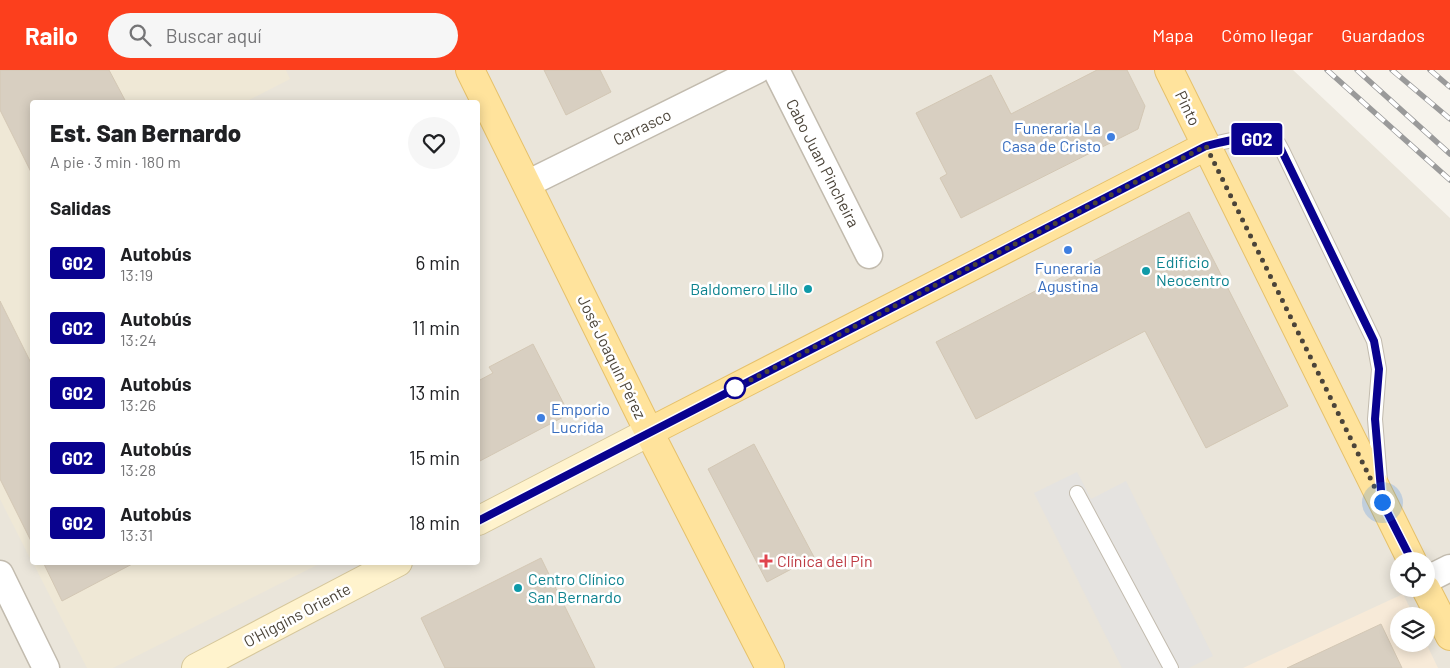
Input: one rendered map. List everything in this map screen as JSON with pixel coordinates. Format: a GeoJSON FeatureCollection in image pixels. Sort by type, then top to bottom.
{"type":"FeatureCollection","features":[{"type":"Feature","properties":{"kind":"main road","name":"José Joaquín Pérez"},"geometry":{"type":"LineString","coordinates":[[470,70],[648,432],[770,668]]}},
{"type":"Feature","properties":{"kind":"main road","name":"Pinto"},"geometry":{"type":"LineString","coordinates":[[1170,70],[1407,552]]}},
{"type":"Feature","properties":{"kind":"main road"},"geometry":{"type":"LineString","coordinates":[[648,432],[1206,146]]}},
{"type":"Feature","properties":{"kind":"main road"},"geometry":{"type":"LineString","coordinates":[[1430,597],[1450,636]]}},
{"type":"Feature","properties":{"kind":"street","name":"Carrasco"},"geometry":{"type":"LineString","coordinates":[[526,184],[757,70]]}},
{"type":"Feature","properties":{"kind":"street","name":"Cabo Juan Pincheira"},"geometry":{"type":"LineString","coordinates":[[776,70],[869,255]]}},
{"type":"Feature","properties":{"kind":"street"},"geometry":{"type":"LineString","coordinates":[[480,520],[648,432]]}},
{"type":"Feature","properties":{"kind":"street","name":"O'Higgins Oriente"},"geometry":{"type":"LineString","coordinates":[[196,668],[392,565]]}},
{"type":"Feature","properties":{"kind":"street"},"geometry":{"type":"LineString","coordinates":[[1435,576],[1450,568]]}},
{"type":"Feature","properties":{"kind":"street"},"geometry":{"type":"LineString","coordinates":[[0,574],[46,668]]}},
{"type":"Feature","properties":{"kind":"lane"},"geometry":{"type":"LineString","coordinates":[[1206,146],[1237,138],[1266,139],[1278,143],[1283,152],[1374,341],[1379,369],[1375,419],[1382,502]]}},
{"type":"Feature","properties":{"kind":"lane"},"geometry":{"type":"LineString","coordinates":[[1077,493],[1171,668]]}},
{"type":"Feature","properties":{"kind":"shaded area"},"geometry":{"type":"Polygon","coordinates":[[[0,70],[1293,70],[1450,218],[1450,668],[0,668],[0,70]]]}},
{"type":"Feature","properties":{"kind":"shaded area"},"geometry":{"type":"Polygon","coordinates":[[[0,70],[286,70],[290,79],[249,100],[30,100],[30,558],[0,499],[0,70]]]}},
{"type":"Feature","properties":{"kind":"shaded area"},"geometry":{"type":"Polygon","coordinates":[[[1077,472],[1091,499],[1126,481],[1213,656],[1189,668],[1122,668],[1034,493],[1077,472]]]}},
{"type":"Feature","properties":{"kind":"shaded area"},"geometry":{"type":"Polygon","coordinates":[[[34,565],[317,565],[113,668],[87,668],[34,565]]]}},
{"type":"Feature","properties":{"kind":"shaded area"},"geometry":{"type":"Polygon","coordinates":[[[1397,597],[1404,597],[1410,607],[1390,607],[1390,652],[1430,652],[1438,668],[1243,668],[1397,597]]]}},
{"type":"Feature","properties":{"kind":"building"},"geometry":{"type":"Polygon","coordinates":[[[0,70],[109,70],[125,100],[30,100],[30,170],[0,110],[0,70]]]}},
{"type":"Feature","properties":{"kind":"building"},"geometry":{"type":"Polygon","coordinates":[[[544,70],[600,70],[611,92],[566,115],[544,70]]]}},
{"type":"Feature","properties":{"kind":"building"},"geometry":{"type":"Polygon","coordinates":[[[1097,70],[1127,70],[1145,106],[1138,129],[961,218],[940,178],[947,174],[916,113],[991,75],[1011,114],[1097,70]]]}},
{"type":"Feature","properties":{"kind":"building","name":"Edificio Neocentro"},"geometry":{"type":"Polygon","coordinates":[[[1189,212],[1288,406],[1206,448],[1145,331],[976,419],[936,342],[1189,212]]]}},
{"type":"Feature","properties":{"kind":"building"},"geometry":{"type":"Polygon","coordinates":[[[0,301],[30,361],[30,539],[0,479],[0,301]]]}},
{"type":"Feature","properties":{"kind":"building"},"geometry":{"type":"Polygon","coordinates":[[[533,344],[569,414],[480,461],[480,380],[493,373],[489,367],[533,344]]]}},
{"type":"Feature","properties":{"kind":"building"},"geometry":{"type":"Polygon","coordinates":[[[754,444],[814,557],[767,582],[708,469],[754,444]]]}},
{"type":"Feature","properties":{"kind":"building","name":"Centro Clínico San Bernardo"},"geometry":{"type":"Polygon","coordinates":[[[541,558],[595,668],[445,668],[421,618],[541,558]]]}},
{"type":"Feature","properties":{"kind":"building"},"geometry":{"type":"Polygon","coordinates":[[[44,565],[130,565],[62,601],[44,565]]]}},
{"type":"Feature","properties":{"kind":"building"},"geometry":{"type":"Polygon","coordinates":[[[1381,624],[1390,643],[1390,652],[1394,652],[1402,668],[1287,668],[1381,624]]]}},
{"type":"Feature","properties":{"kind":"railway"},"geometry":{"type":"LineString","coordinates":[[1327,70],[1450,180]]}},
{"type":"Feature","properties":{"kind":"railway"},"geometry":{"type":"LineString","coordinates":[[1357,70],[1450,154]]}},
{"type":"Feature","properties":{"kind":"railway"},"geometry":{"type":"LineString","coordinates":[[1392,70],[1450,119]]}},
{"type":"Feature","properties":{"kind":"railway"},"geometry":{"type":"LineString","coordinates":[[1430,70],[1450,87]]}},
{"type":"Feature","properties":{"kind":"bus line","name":"G02"},"geometry":{"type":"LineString","coordinates":[[480,520],[1206,146],[1237,138],[1266,139],[1278,143],[1283,152],[1374,341],[1379,369],[1375,419],[1382,502],[1407,552]]}},
{"type":"Feature","properties":{"kind":"place","name":"Funeraria La Casa de Cristo"},"geometry":{"type":"Point","coordinates":[1111,137]}},
{"type":"Feature","properties":{"kind":"place","name":"Funeraria Agustina"},"geometry":{"type":"Point","coordinates":[1068,250]}},
{"type":"Feature","properties":{"kind":"place","name":"Edificio Neocentro"},"geometry":{"type":"Point","coordinates":[1146,271]}},
{"type":"Feature","properties":{"kind":"place","name":"Baldomero Lillo"},"geometry":{"type":"Point","coordinates":[808,289]}},
{"type":"Feature","properties":{"kind":"place","name":"Emporio Lucrida"},"geometry":{"type":"Point","coordinates":[541,418]}},
{"type":"Feature","properties":{"kind":"place","name":"Clínica del Pin"},"geometry":{"type":"Point","coordinates":[766,561]}},
{"type":"Feature","properties":{"kind":"place","name":"Centro Clínico San Bernardo"},"geometry":{"type":"Point","coordinates":[518,588]}},
{"type":"Feature","properties":{"kind":"route"},"geometry":{"type":"LineString","coordinates":[[735,388],[1206,146],[1382,502]]}}]}
